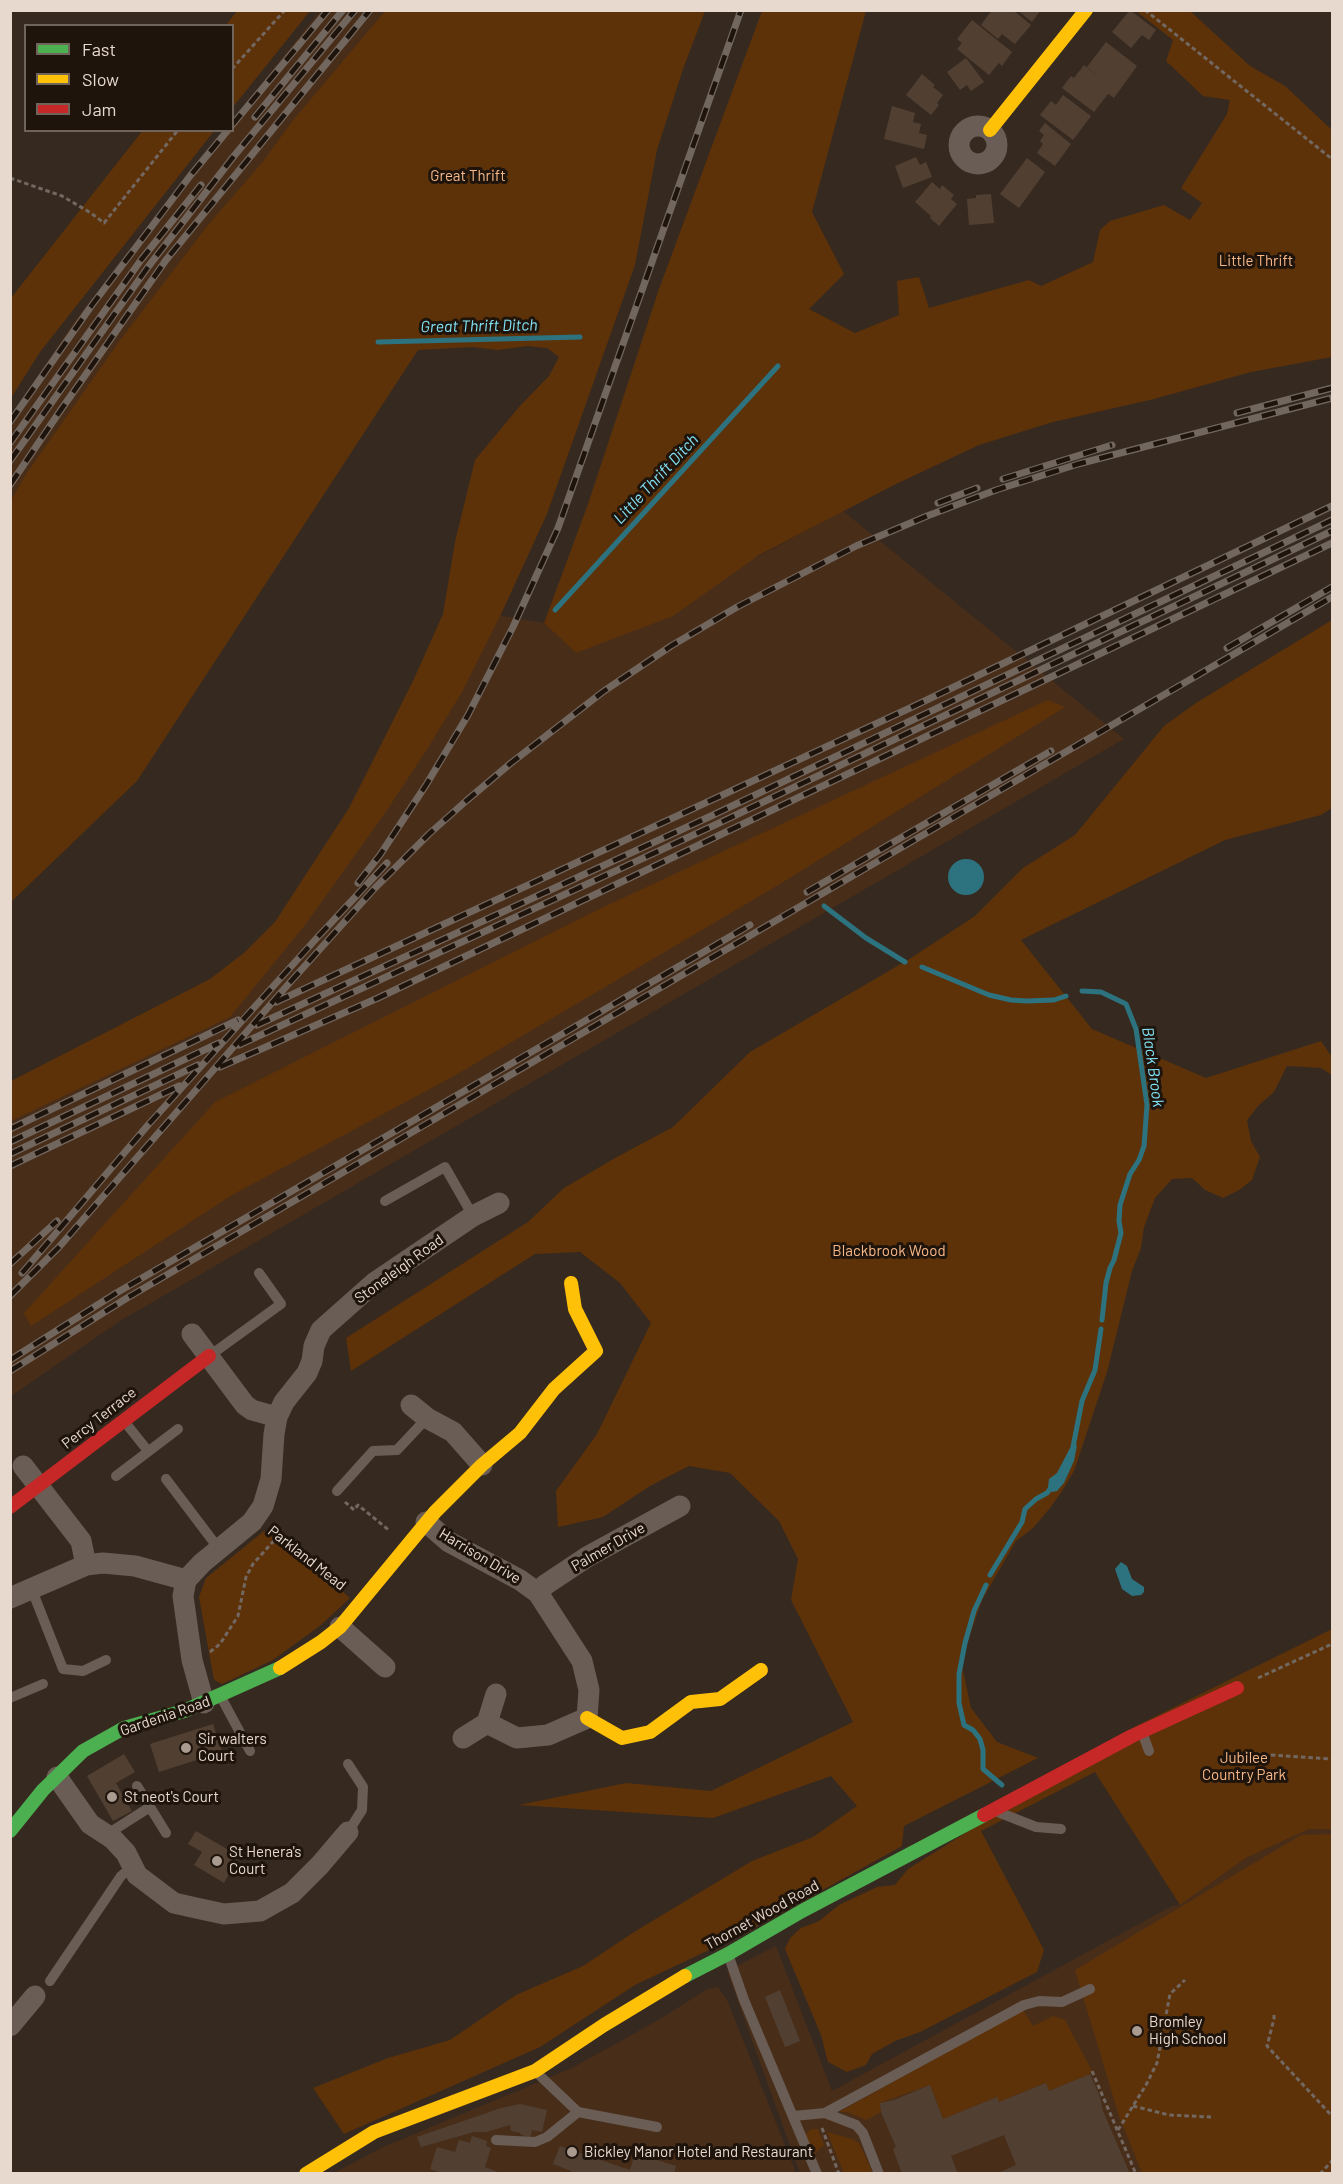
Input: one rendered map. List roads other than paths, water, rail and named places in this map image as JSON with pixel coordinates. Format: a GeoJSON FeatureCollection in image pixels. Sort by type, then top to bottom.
{"type":"FeatureCollection","features":[{"type":"Feature","properties":{"kind":"street"},"geometry":{"type":"LineString","coordinates":[[990,130],[1086,10]]}},
{"type":"Feature","properties":{"kind":"street","name":"Stoneleigh Road"},"geometry":{"type":"LineString","coordinates":[[257,1516],[263,1506],[271,1479],[277,1417],[284,1402],[307,1373],[321,1330],[374,1284],[473,1216],[499,1203]]}},
{"type":"Feature","properties":{"kind":"street","name":"Gardenia Road"},"geometry":{"type":"LineString","coordinates":[[10,1831],[34,1800],[83,1751],[124,1728],[212,1700],[288,1664],[340,1627],[426,1522],[482,1465],[520,1433],[554,1389],[596,1351],[575,1309],[572,1283]]}},
{"type":"Feature","properties":{"kind":"street"},"geometry":{"type":"LineString","coordinates":[[192,1334],[245,1405],[252,1410],[277,1417]]}},
{"type":"Feature","properties":{"kind":"street","name":"Percy Terrace"},"geometry":{"type":"LineString","coordinates":[[10,1507],[209,1356]]}},
{"type":"Feature","properties":{"kind":"street"},"geometry":{"type":"LineString","coordinates":[[419,1412],[453,1432],[482,1465]]}},
{"type":"Feature","properties":{"kind":"street"},"geometry":{"type":"LineString","coordinates":[[24,1466],[81,1541],[86,1565]]}},
{"type":"Feature","properties":{"kind":"street","name":"Palmer Drive"},"geometry":{"type":"LineString","coordinates":[[538,1593],[545,1585],[587,1557],[680,1506]]}},
{"type":"Feature","properties":{"kind":"street","name":"Parkland Mead"},"geometry":{"type":"LineString","coordinates":[[186,1580],[193,1571],[257,1516]]}},
{"type":"Feature","properties":{"kind":"street","name":"Harrison Drive"},"geometry":{"type":"LineString","coordinates":[[426,1522],[449,1542],[520,1580],[538,1593],[582,1661],[589,1690],[587,1718]]}},
{"type":"Feature","properties":{"kind":"street"},"geometry":{"type":"LineString","coordinates":[[10,1599],[86,1565],[103,1563],[135,1566],[186,1580],[183,1596],[192,1660],[212,1700]]}},
{"type":"Feature","properties":{"kind":"street"},"geometry":{"type":"LineString","coordinates":[[340,1627],[386,1667]]}},
{"type":"Feature","properties":{"kind":"street"},"geometry":{"type":"LineString","coordinates":[[487,1723],[517,1738],[548,1735],[587,1718],[622,1738],[650,1732],[691,1702],[720,1699],[761,1670]]}},
{"type":"Feature","properties":{"kind":"street","name":"Thornet Wood Road"},"geometry":{"type":"LineString","coordinates":[[306,2174],[374,2132],[535,2071],[604,2025],[802,1911],[1142,1731],[1237,1688]]}},
{"type":"Feature","properties":{"kind":"street"},"geometry":{"type":"LineString","coordinates":[[463,1738],[487,1723],[496,1694]]}},
{"type":"Feature","properties":{"kind":"street"},"geometry":{"type":"LineString","coordinates":[[57,1777],[90,1824],[126,1853],[137,1875],[174,1903],[225,1914],[260,1911],[291,1893],[320,1866],[348,1832]]}},
{"type":"Feature","properties":{"kind":"street"},"geometry":{"type":"LineString","coordinates":[[10,2026],[43,1988]]}},
{"type":"Feature","properties":{"kind":"lane"},"geometry":{"type":"LineString","coordinates":[[385,1201],[445,1167],[473,1216]]}},
{"type":"Feature","properties":{"kind":"lane"},"geometry":{"type":"LineString","coordinates":[[209,1356],[281,1304],[259,1273]]}},
{"type":"Feature","properties":{"kind":"lane"},"geometry":{"type":"LineString","coordinates":[[337,1491],[373,1451],[397,1450],[419,1412]]}},
{"type":"Feature","properties":{"kind":"lane"},"geometry":{"type":"LineString","coordinates":[[123,1420],[148,1451]]}},
{"type":"Feature","properties":{"kind":"lane"},"geometry":{"type":"LineString","coordinates":[[116,1476],[178,1429]]}},
{"type":"Feature","properties":{"kind":"lane"},"geometry":{"type":"LineString","coordinates":[[166,1479],[219,1549]]}},
{"type":"Feature","properties":{"kind":"lane"},"geometry":{"type":"LineString","coordinates":[[32,1590],[63,1669],[82,1671],[106,1660]]}},
{"type":"Feature","properties":{"kind":"lane"},"geometry":{"type":"LineString","coordinates":[[10,1698],[43,1684]]}},
{"type":"Feature","properties":{"kind":"lane"},"geometry":{"type":"LineString","coordinates":[[212,1700],[250,1751]]}},
{"type":"Feature","properties":{"kind":"lane"},"geometry":{"type":"LineString","coordinates":[[1142,1731],[1149,1751]]}},
{"type":"Feature","properties":{"kind":"lane"},"geometry":{"type":"LineString","coordinates":[[348,1764],[363,1787],[362,1810],[348,1832]]}},
{"type":"Feature","properties":{"kind":"lane"},"geometry":{"type":"LineString","coordinates":[[137,1786],[166,1833]]}},
{"type":"Feature","properties":{"kind":"lane"},"geometry":{"type":"LineString","coordinates":[[106,1835],[150,1807]]}},
{"type":"Feature","properties":{"kind":"lane"},"geometry":{"type":"LineString","coordinates":[[992,1810],[1036,1827],[1061,1829]]}},
{"type":"Feature","properties":{"kind":"lane"},"geometry":{"type":"LineString","coordinates":[[43,1988],[121,1876],[133,1866]]}},
{"type":"Feature","properties":{"kind":"lane"},"geometry":{"type":"LineString","coordinates":[[728,1954],[744,2000],[817,2174]]}},
{"type":"Feature","properties":{"kind":"lane"},"geometry":{"type":"LineString","coordinates":[[794,2116],[825,2113],[1024,2005],[1039,2001],[1062,2002],[1090,1989]]}},
{"type":"Feature","properties":{"kind":"lane"},"geometry":{"type":"LineString","coordinates":[[535,2071],[578,2112],[657,2127]]}},
{"type":"Feature","properties":{"kind":"lane"},"geometry":{"type":"LineString","coordinates":[[496,2140],[535,2142],[548,2137],[578,2112]]}},
{"type":"Feature","properties":{"kind":"lane"},"geometry":{"type":"LineString","coordinates":[[825,2113],[856,2125],[863,2133],[879,2174]]}},
{"type":"Feature","properties":{"kind":"water"},"geometry":{"type":"Polygon","coordinates":[[[966,859],[979,864],[984,877],[979,890],[966,895],[953,890],[948,877],[953,864],[966,859]]]}},
{"type":"Feature","properties":{"kind":"water"},"geometry":{"type":"Polygon","coordinates":[[[1077,1445],[1074,1461],[1064,1483],[1057,1491],[1052,1492],[1048,1487],[1049,1479],[1057,1473],[1070,1448],[1077,1445]]]}},
{"type":"Feature","properties":{"kind":"water"},"geometry":{"type":"Polygon","coordinates":[[[1121,1562],[1127,1566],[1132,1579],[1144,1587],[1141,1595],[1132,1596],[1122,1589],[1115,1569],[1121,1562]]]}},
{"type":"Feature","properties":{"kind":"waterway","name":"Great Thrift Ditch"},"geometry":{"type":"LineString","coordinates":[[378,342],[580,337]]}},
{"type":"Feature","properties":{"kind":"waterway","name":"Little Thrift Ditch"},"geometry":{"type":"LineString","coordinates":[[555,610],[778,366]]}},
{"type":"Feature","properties":{"kind":"waterway","name":"Black Brook"},"geometry":{"type":"LineString","coordinates":[[824,906],[866,938],[905,962]]}},
{"type":"Feature","properties":{"kind":"waterway","name":"Black Brook"},"geometry":{"type":"LineString","coordinates":[[922,967],[989,995],[1011,1000],[1054,1000],[1066,996]]}},
{"type":"Feature","properties":{"kind":"waterway","name":"Black Brook"},"geometry":{"type":"LineString","coordinates":[[1082,991],[1101,992],[1126,1004],[1136,1029],[1147,1105],[1144,1146],[1130,1174],[1120,1205],[1121,1233],[1106,1283],[1102,1320]]}},
{"type":"Feature","properties":{"kind":"waterway","name":"Black Brook"},"geometry":{"type":"LineString","coordinates":[[1072,1452],[1082,1401],[1095,1370],[1101,1329]]}},
{"type":"Feature","properties":{"kind":"waterway","name":"Black Brook"},"geometry":{"type":"LineString","coordinates":[[990,1575],[1022,1522],[1025,1509],[1047,1493],[1053,1485]]}},
{"type":"Feature","properties":{"kind":"waterway","name":"Black Brook"},"geometry":{"type":"LineString","coordinates":[[986,1585],[974,1611],[965,1643],[959,1674],[959,1703],[964,1725],[973,1730],[980,1739],[983,1750],[983,1769],[1002,1785]]}},
{"type":"Feature","properties":{"kind":"railway"},"geometry":{"type":"LineString","coordinates":[[234,123],[328,10]]}},
{"type":"Feature","properties":{"kind":"railway"},"geometry":{"type":"LineString","coordinates":[[255,117],[343,10]]}},
{"type":"Feature","properties":{"kind":"railway"},"geometry":{"type":"LineString","coordinates":[[10,461],[148,267],[234,156],[355,10]]}},
{"type":"Feature","properties":{"kind":"railway"},"geometry":{"type":"LineString","coordinates":[[10,485],[166,260],[370,10]]}},
{"type":"Feature","properties":{"kind":"railway"},"geometry":{"type":"LineString","coordinates":[[358,883],[380,855],[426,785],[468,715],[513,627],[558,528],[741,10]]}},
{"type":"Feature","properties":{"kind":"railway"},"geometry":{"type":"LineString","coordinates":[[10,422],[92,305],[226,132]]}},
{"type":"Feature","properties":{"kind":"railway"},"geometry":{"type":"LineString","coordinates":[[10,443],[141,260],[201,185]]}},
{"type":"Feature","properties":{"kind":"railway"},"geometry":{"type":"LineString","coordinates":[[1237,413],[1332,388]]}},
{"type":"Feature","properties":{"kind":"railway"},"geometry":{"type":"LineString","coordinates":[[10,1296],[59,1247],[375,888],[466,801],[604,691],[671,646],[737,607],[856,546],[927,516],[996,490],[1078,464],[1332,398]]}},
{"type":"Feature","properties":{"kind":"railway"},"geometry":{"type":"LineString","coordinates":[[1003,479],[1112,445]]}},
{"type":"Feature","properties":{"kind":"railway"},"geometry":{"type":"LineString","coordinates":[[938,503],[977,488]]}},
{"type":"Feature","properties":{"kind":"railway"},"geometry":{"type":"LineString","coordinates":[[276,1002],[910,708],[1332,506]]}},
{"type":"Feature","properties":{"kind":"railway"},"geometry":{"type":"LineString","coordinates":[[257,1025],[711,816],[1332,520]]}},
{"type":"Feature","properties":{"kind":"railway"},"geometry":{"type":"LineString","coordinates":[[239,1045],[717,824],[1332,531]]}},
{"type":"Feature","properties":{"kind":"railway"},"geometry":{"type":"LineString","coordinates":[[220,1067],[378,998],[1332,543]]}},
{"type":"Feature","properties":{"kind":"railway"},"geometry":{"type":"LineString","coordinates":[[1227,648],[1332,587]]}},
{"type":"Feature","properties":{"kind":"railway"},"geometry":{"type":"LineString","coordinates":[[10,1371],[127,1298],[1332,597]]}},
{"type":"Feature","properties":{"kind":"railway"},"geometry":{"type":"LineString","coordinates":[[807,892],[1051,751]]}},
{"type":"Feature","properties":{"kind":"railway"},"geometry":{"type":"LineString","coordinates":[[22,1273],[148,1125],[387,863]]}},
{"type":"Feature","properties":{"kind":"railway"},"geometry":{"type":"LineString","coordinates":[[10,1360],[118,1292],[750,925]]}},
{"type":"Feature","properties":{"kind":"railway"},"geometry":{"type":"LineString","coordinates":[[10,1129],[238,1020]]}},
{"type":"Feature","properties":{"kind":"railway"},"geometry":{"type":"LineString","coordinates":[[10,1142],[219,1043]]}},
{"type":"Feature","properties":{"kind":"railway"},"geometry":{"type":"LineString","coordinates":[[10,1154],[198,1065]]}},
{"type":"Feature","properties":{"kind":"railway"},"geometry":{"type":"LineString","coordinates":[[10,1166],[179,1086]]}},
{"type":"Feature","properties":{"kind":"railway"},"geometry":{"type":"LineString","coordinates":[[10,1264],[57,1221]]}},
{"type":"Feature","properties":{"kind":"place","name":"Sir walters Court"},"geometry":{"type":"Point","coordinates":[186,1748]}},
{"type":"Feature","properties":{"kind":"place","name":"St neot's Court"},"geometry":{"type":"Point","coordinates":[112,1797]}},
{"type":"Feature","properties":{"kind":"place","name":"St Henera's Court"},"geometry":{"type":"Point","coordinates":[217,1861]}},
{"type":"Feature","properties":{"kind":"place","name":"Bromley High School"},"geometry":{"type":"Point","coordinates":[1137,2031]}},
{"type":"Feature","properties":{"kind":"place","name":"Bickley Manor Hotel and Restaurant"},"geometry":{"type":"Point","coordinates":[572,2152]}},
{"type":"Feature","properties":{"kind":"park label","name":"Great Thrift"},"geometry":{"type":"Point","coordinates":[468,176]}},
{"type":"Feature","properties":{"kind":"park label","name":"Little Thrift"},"geometry":{"type":"Point","coordinates":[1256,261]}},
{"type":"Feature","properties":{"kind":"park label","name":"Blackbrook Wood"},"geometry":{"type":"Point","coordinates":[889,1251]}},
{"type":"Feature","properties":{"kind":"park label","name":"Jubilee Country Park"},"geometry":{"type":"Point","coordinates":[1244,1766]}}]}
